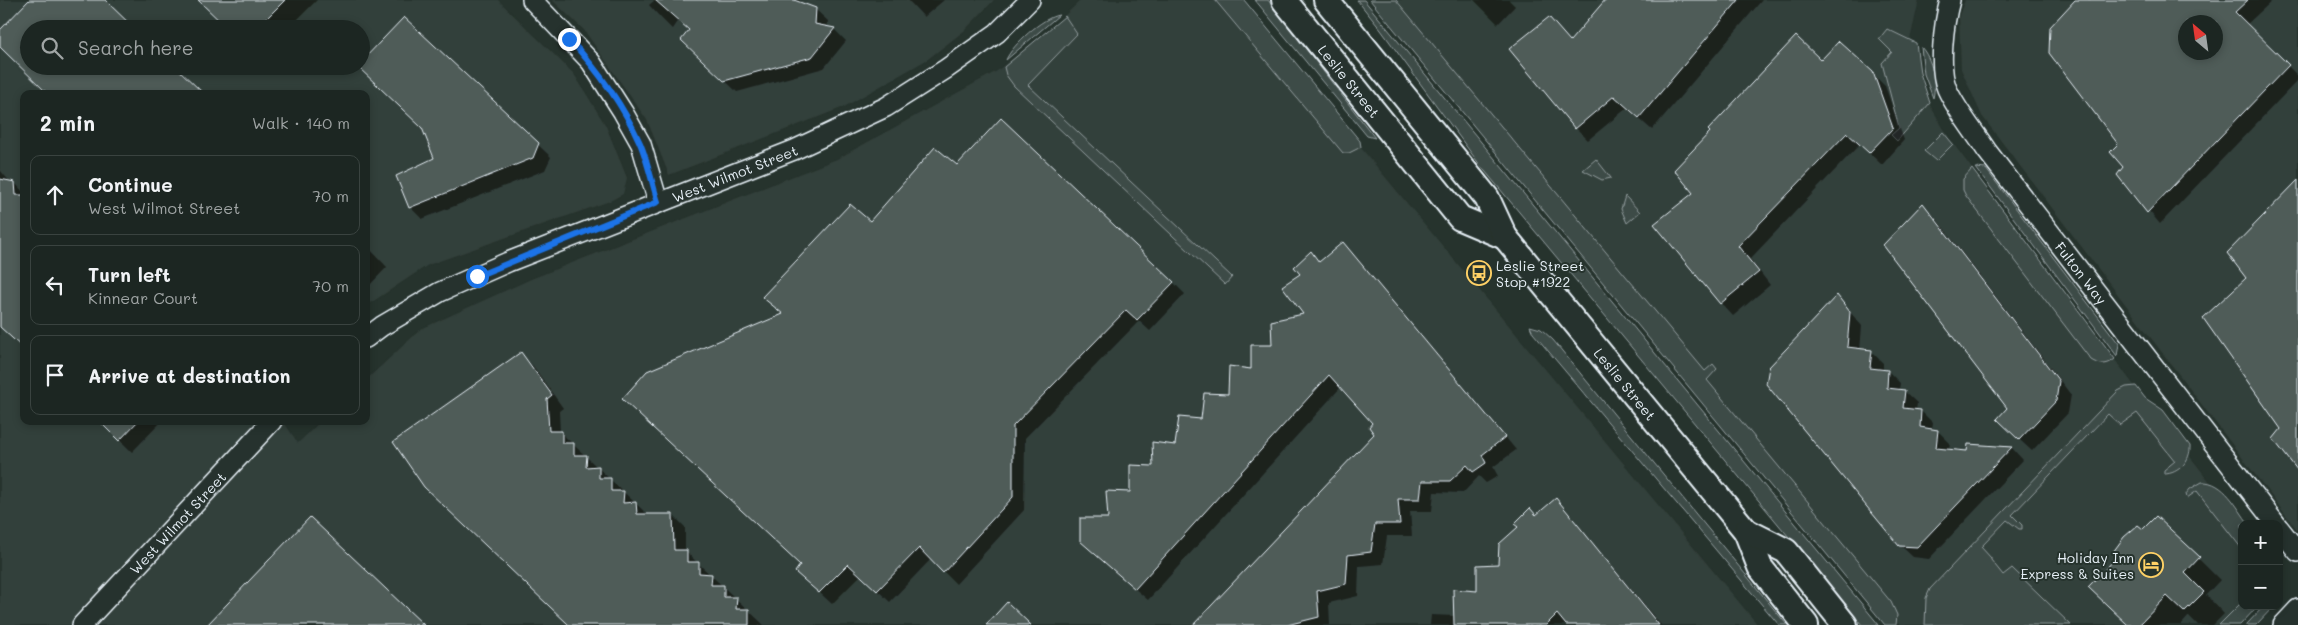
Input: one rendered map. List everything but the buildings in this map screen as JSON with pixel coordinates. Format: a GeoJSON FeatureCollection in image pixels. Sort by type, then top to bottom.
{"type":"FeatureCollection","features":[{"type":"Feature","properties":{"kind":"main road","name":"Leslie Street"},"geometry":{"type":"LineString","coordinates":[[1284,0],[1460,218],[1505,237]]}},
{"type":"Feature","properties":{"kind":"main road","name":"Leslie Street"},"geometry":{"type":"LineString","coordinates":[[1326,0],[1487,198],[1505,237],[1746,531],[1760,567],[1806,625]]}},
{"type":"Feature","properties":{"kind":"main road","name":"Leslie Street"},"geometry":{"type":"LineString","coordinates":[[1746,531],[1786,551],[1845,625]]}},
{"type":"Feature","properties":{"kind":"street"},"geometry":{"type":"LineString","coordinates":[[532,0],[591,62],[624,112],[641,144],[658,202]]}},
{"type":"Feature","properties":{"kind":"street","name":"West Wilmot Street"},"geometry":{"type":"LineString","coordinates":[[370,335],[440,292],[658,202],[715,182],[794,150],[886,107],[946,69],[997,33],[1030,0]]}},
{"type":"Feature","properties":{"kind":"street","name":"Fulton Way"},"geometry":{"type":"LineString","coordinates":[[1950,0],[1942,47],[1946,86],[1956,104],[1987,151],[2273,520]]}},
{"type":"Feature","properties":{"kind":"street","name":"West Wilmot Street"},"geometry":{"type":"LineString","coordinates":[[82,625],[268,425]]}},
{"type":"Feature","properties":{"kind":"street"},"geometry":{"type":"LineString","coordinates":[[2283,533],[2298,552]]}},
{"type":"Feature","properties":{"kind":"street"},"geometry":{"type":"LineString","coordinates":[[2283,625],[2298,609]]}},
{"type":"Feature","properties":{"kind":"shaded area"},"geometry":{"type":"Polygon","coordinates":[[[0,0],[498,0],[574,74],[606,126],[627,178],[623,194],[610,201],[428,265],[370,303],[370,90],[20,90],[20,425],[286,425],[298,443],[317,425],[370,425],[370,376],[421,329],[531,279],[837,159],[997,71],[1060,20],[1081,0],[1238,0],[1758,625],[0,625],[0,0]]]}},
{"type":"Feature","properties":{"kind":"shaded area"},"geometry":{"type":"Polygon","coordinates":[[[552,0],[994,0],[964,31],[928,59],[844,107],[669,175],[647,120],[584,30],[552,0]]]}},
{"type":"Feature","properties":{"kind":"shaded area"},"geometry":{"type":"Polygon","coordinates":[[[1215,0],[1244,0],[1360,141],[1361,147],[1349,153],[1343,153],[1215,0]]]}},
{"type":"Feature","properties":{"kind":"shaded area"},"geometry":{"type":"Polygon","coordinates":[[[1255,0],[1268,0],[1375,138],[1367,136],[1255,0]]]}},
{"type":"Feature","properties":{"kind":"shaded area"},"geometry":{"type":"Polygon","coordinates":[[[1357,0],[1364,0],[1879,625],[1862,625],[1480,165],[1357,0]]]}},
{"type":"Feature","properties":{"kind":"shaded area"},"geometry":{"type":"Polygon","coordinates":[[[1370,0],[1396,0],[1705,371],[1713,364],[1717,369],[1707,380],[1891,602],[1897,615],[1896,625],[1885,625],[1370,0]]]}},
{"type":"Feature","properties":{"kind":"shaded area"},"geometry":{"type":"Polygon","coordinates":[[[1388,0],[1919,0],[1905,62],[1949,138],[2133,384],[2240,520],[2238,520],[2238,607],[2221,625],[1899,625],[1707,387],[1388,0]]]}},
{"type":"Feature","properties":{"kind":"shaded area"},"geometry":{"type":"Polygon","coordinates":[[[1965,0],[2298,0],[2298,531],[1982,116],[1961,69],[1959,15],[1965,0]]]}},
{"type":"Feature","properties":{"kind":"shaded area"},"geometry":{"type":"Polygon","coordinates":[[[1059,15],[1006,60],[1021,40],[1037,26],[1059,15]]]}},
{"type":"Feature","properties":{"kind":"shaded area"},"geometry":{"type":"Polygon","coordinates":[[[1065,16],[1077,34],[1028,85],[1232,277],[1225,285],[1014,86],[1006,75],[1004,67],[1065,16]]]}},
{"type":"Feature","properties":{"kind":"shaded area"},"geometry":{"type":"Polygon","coordinates":[[[1887,29],[1916,43],[1920,73],[1930,103],[1897,141],[1891,135],[1899,128],[1882,63],[1892,52],[1879,39],[1887,29]]]}},
{"type":"Feature","properties":{"kind":"shaded area"},"geometry":{"type":"Polygon","coordinates":[[[1921,47],[1933,71],[1933,98],[1924,74],[1921,47]]]}},
{"type":"Feature","properties":{"kind":"shaded area"},"geometry":{"type":"Polygon","coordinates":[[[1943,132],[1953,144],[1936,161],[1924,151],[1943,132]]]}},
{"type":"Feature","properties":{"kind":"shaded area"},"geometry":{"type":"Polygon","coordinates":[[[1596,159],[1611,178],[1602,180],[1583,170],[1596,159]]]}},
{"type":"Feature","properties":{"kind":"shaded area"},"geometry":{"type":"Polygon","coordinates":[[[1976,168],[1986,169],[2119,344],[2117,356],[1976,168]]]}},
{"type":"Feature","properties":{"kind":"shaded area"},"geometry":{"type":"Polygon","coordinates":[[[1972,169],[2115,359],[2103,364],[2091,360],[1966,196],[1963,190],[1963,179],[1972,169]]]}},
{"type":"Feature","properties":{"kind":"shaded area"},"geometry":{"type":"Polygon","coordinates":[[[1625,196],[1640,212],[1627,223],[1621,209],[1625,196]]]}},
{"type":"Feature","properties":{"kind":"shaded area"},"geometry":{"type":"Polygon","coordinates":[[[1530,326],[1541,329],[1553,340],[1787,625],[1779,625],[1533,333],[1530,326]]]}},
{"type":"Feature","properties":{"kind":"shaded area"},"geometry":{"type":"Polygon","coordinates":[[[2136,386],[2145,398],[2163,410],[2190,446],[2190,451],[2183,465],[2175,472],[2164,474],[2164,470],[2175,461],[2137,413],[2120,425],[2108,414],[2012,515],[2022,525],[2022,529],[2019,529],[2007,520],[1981,547],[2003,575],[2012,568],[2071,625],[1925,625],[1926,598],[1930,589],[2118,391],[2126,387],[2136,386]]]}},
{"type":"Feature","properties":{"kind":"shaded area"},"geometry":{"type":"Polygon","coordinates":[[[2202,482],[2210,483],[2217,486],[2235,503],[2246,520],[2238,520],[2238,544],[2197,491],[2187,498],[2186,494],[2190,489],[2202,482]]]}},
{"type":"Feature","properties":{"kind":"shaded area"},"geometry":{"type":"Polygon","coordinates":[[[2238,606],[2238,610],[2254,610],[2240,625],[2219,625],[2238,606]]]}},
{"type":"Feature","properties":{"kind":"shaded area"},"geometry":{"type":"Polygon","coordinates":[[[2260,610],[2270,610],[2256,625],[2246,625],[2260,610]]]}},
{"type":"Feature","properties":{"kind":"place","name":"Leslie Street Stop #1922"},"geometry":{"type":"Point","coordinates":[1479,273]}},
{"type":"Feature","properties":{"kind":"place","name":"Holiday Inn Express & Suites"},"geometry":{"type":"Point","coordinates":[2151,565]}},
{"type":"Feature","properties":{"kind":"route"},"geometry":{"type":"LineString","coordinates":[[477,276],[658,202],[641,144],[624,112],[591,62],[569,39]]}}]}
